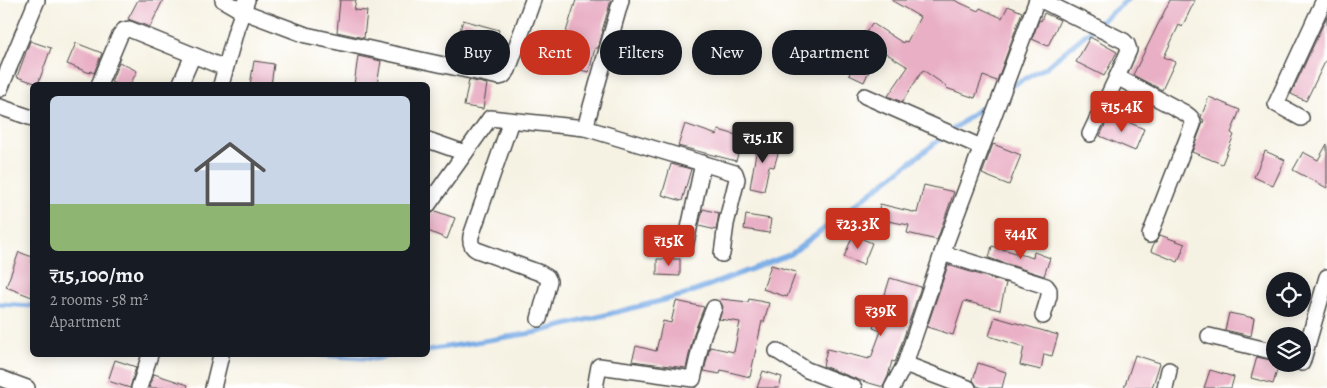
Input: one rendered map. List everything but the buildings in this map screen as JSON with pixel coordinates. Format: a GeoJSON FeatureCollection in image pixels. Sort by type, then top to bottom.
{"type":"FeatureCollection","features":[{"type":"Feature","properties":{"kind":"street"},"geometry":{"type":"LineString","coordinates":[[0,90],[37,0]]}},
{"type":"Feature","properties":{"kind":"street"},"geometry":{"type":"LineString","coordinates":[[223,0],[244,5],[306,35],[499,76],[503,76],[508,70],[533,0]]}},
{"type":"Feature","properties":{"kind":"street"},"geometry":{"type":"LineString","coordinates":[[585,128],[620,0]]}},
{"type":"Feature","properties":{"kind":"street"},"geometry":{"type":"LineString","coordinates":[[892,388],[905,364],[942,253],[1037,0]]}},
{"type":"Feature","properties":{"kind":"street"},"geometry":{"type":"LineString","coordinates":[[1041,0],[1124,41],[1129,47],[1118,77],[1090,134]]}},
{"type":"Feature","properties":{"kind":"street"},"geometry":{"type":"LineString","coordinates":[[1301,118],[1276,104],[1324,0]]}},
{"type":"Feature","properties":{"kind":"street"},"geometry":{"type":"LineString","coordinates":[[222,82],[244,5]]}},
{"type":"Feature","properties":{"kind":"street"},"geometry":{"type":"LineString","coordinates":[[100,82],[120,35],[126,29],[133,30],[225,68]]}},
{"type":"Feature","properties":{"kind":"street"},"geometry":{"type":"LineString","coordinates":[[181,82],[193,55]]}},
{"type":"Feature","properties":{"kind":"street"},"geometry":{"type":"LineString","coordinates":[[1118,77],[1185,113],[1193,122],[1150,235]]}},
{"type":"Feature","properties":{"kind":"street"},"geometry":{"type":"LineString","coordinates":[[865,96],[981,148]]}},
{"type":"Feature","properties":{"kind":"street"},"geometry":{"type":"LineString","coordinates":[[0,107],[30,117]]}},
{"type":"Feature","properties":{"kind":"street"},"geometry":{"type":"LineString","coordinates":[[430,202],[490,118],[585,128],[735,173],[737,176],[726,224],[722,254]]}},
{"type":"Feature","properties":{"kind":"street"},"geometry":{"type":"LineString","coordinates":[[511,121],[471,236],[471,242],[472,246],[477,250],[548,277],[549,281],[539,319]]}},
{"type":"Feature","properties":{"kind":"street"},"geometry":{"type":"LineString","coordinates":[[430,141],[465,153]]}},
{"type":"Feature","properties":{"kind":"street"},"geometry":{"type":"LineString","coordinates":[[685,248],[703,163]]}},
{"type":"Feature","properties":{"kind":"street"},"geometry":{"type":"LineString","coordinates":[[942,253],[1046,286],[1049,290],[1049,296],[1043,316]]}},
{"type":"Feature","properties":{"kind":"street"},"geometry":{"type":"LineString","coordinates":[[1311,337],[1324,298],[1327,277]]}},
{"type":"Feature","properties":{"kind":"street"},"geometry":{"type":"LineString","coordinates":[[595,388],[599,366],[693,379],[703,335],[714,308]]}},
{"type":"Feature","properties":{"kind":"street"},"geometry":{"type":"LineString","coordinates":[[1209,336],[1266,350]]}},
{"type":"Feature","properties":{"kind":"street"},"geometry":{"type":"LineString","coordinates":[[777,351],[807,370],[854,388]]}},
{"type":"Feature","properties":{"kind":"street"},"geometry":{"type":"LineString","coordinates":[[139,388],[149,357]]}},
{"type":"Feature","properties":{"kind":"street"},"geometry":{"type":"LineString","coordinates":[[213,388],[221,357]]}},
{"type":"Feature","properties":{"kind":"street"},"geometry":{"type":"LineString","coordinates":[[905,364],[968,388]]}},
{"type":"Feature","properties":{"kind":"street"},"geometry":{"type":"LineString","coordinates":[[1165,388],[1169,370]]}},
{"type":"Feature","properties":{"kind":"street"},"geometry":{"type":"LineString","coordinates":[[0,378],[27,388]]}},
{"type":"Feature","properties":{"kind":"waterway"},"geometry":{"type":"LineString","coordinates":[[1008,88],[1045,68],[1127,0]]}},
{"type":"Feature","properties":{"kind":"waterway"},"geometry":{"type":"LineString","coordinates":[[430,350],[538,332],[684,295],[791,254],[995,97]]}},
{"type":"Feature","properties":{"kind":"waterway"},"geometry":{"type":"LineString","coordinates":[[0,304],[30,306]]}},
{"type":"Feature","properties":{"kind":"waterway"},"geometry":{"type":"LineString","coordinates":[[348,357],[374,359],[385,357]]}}]}
